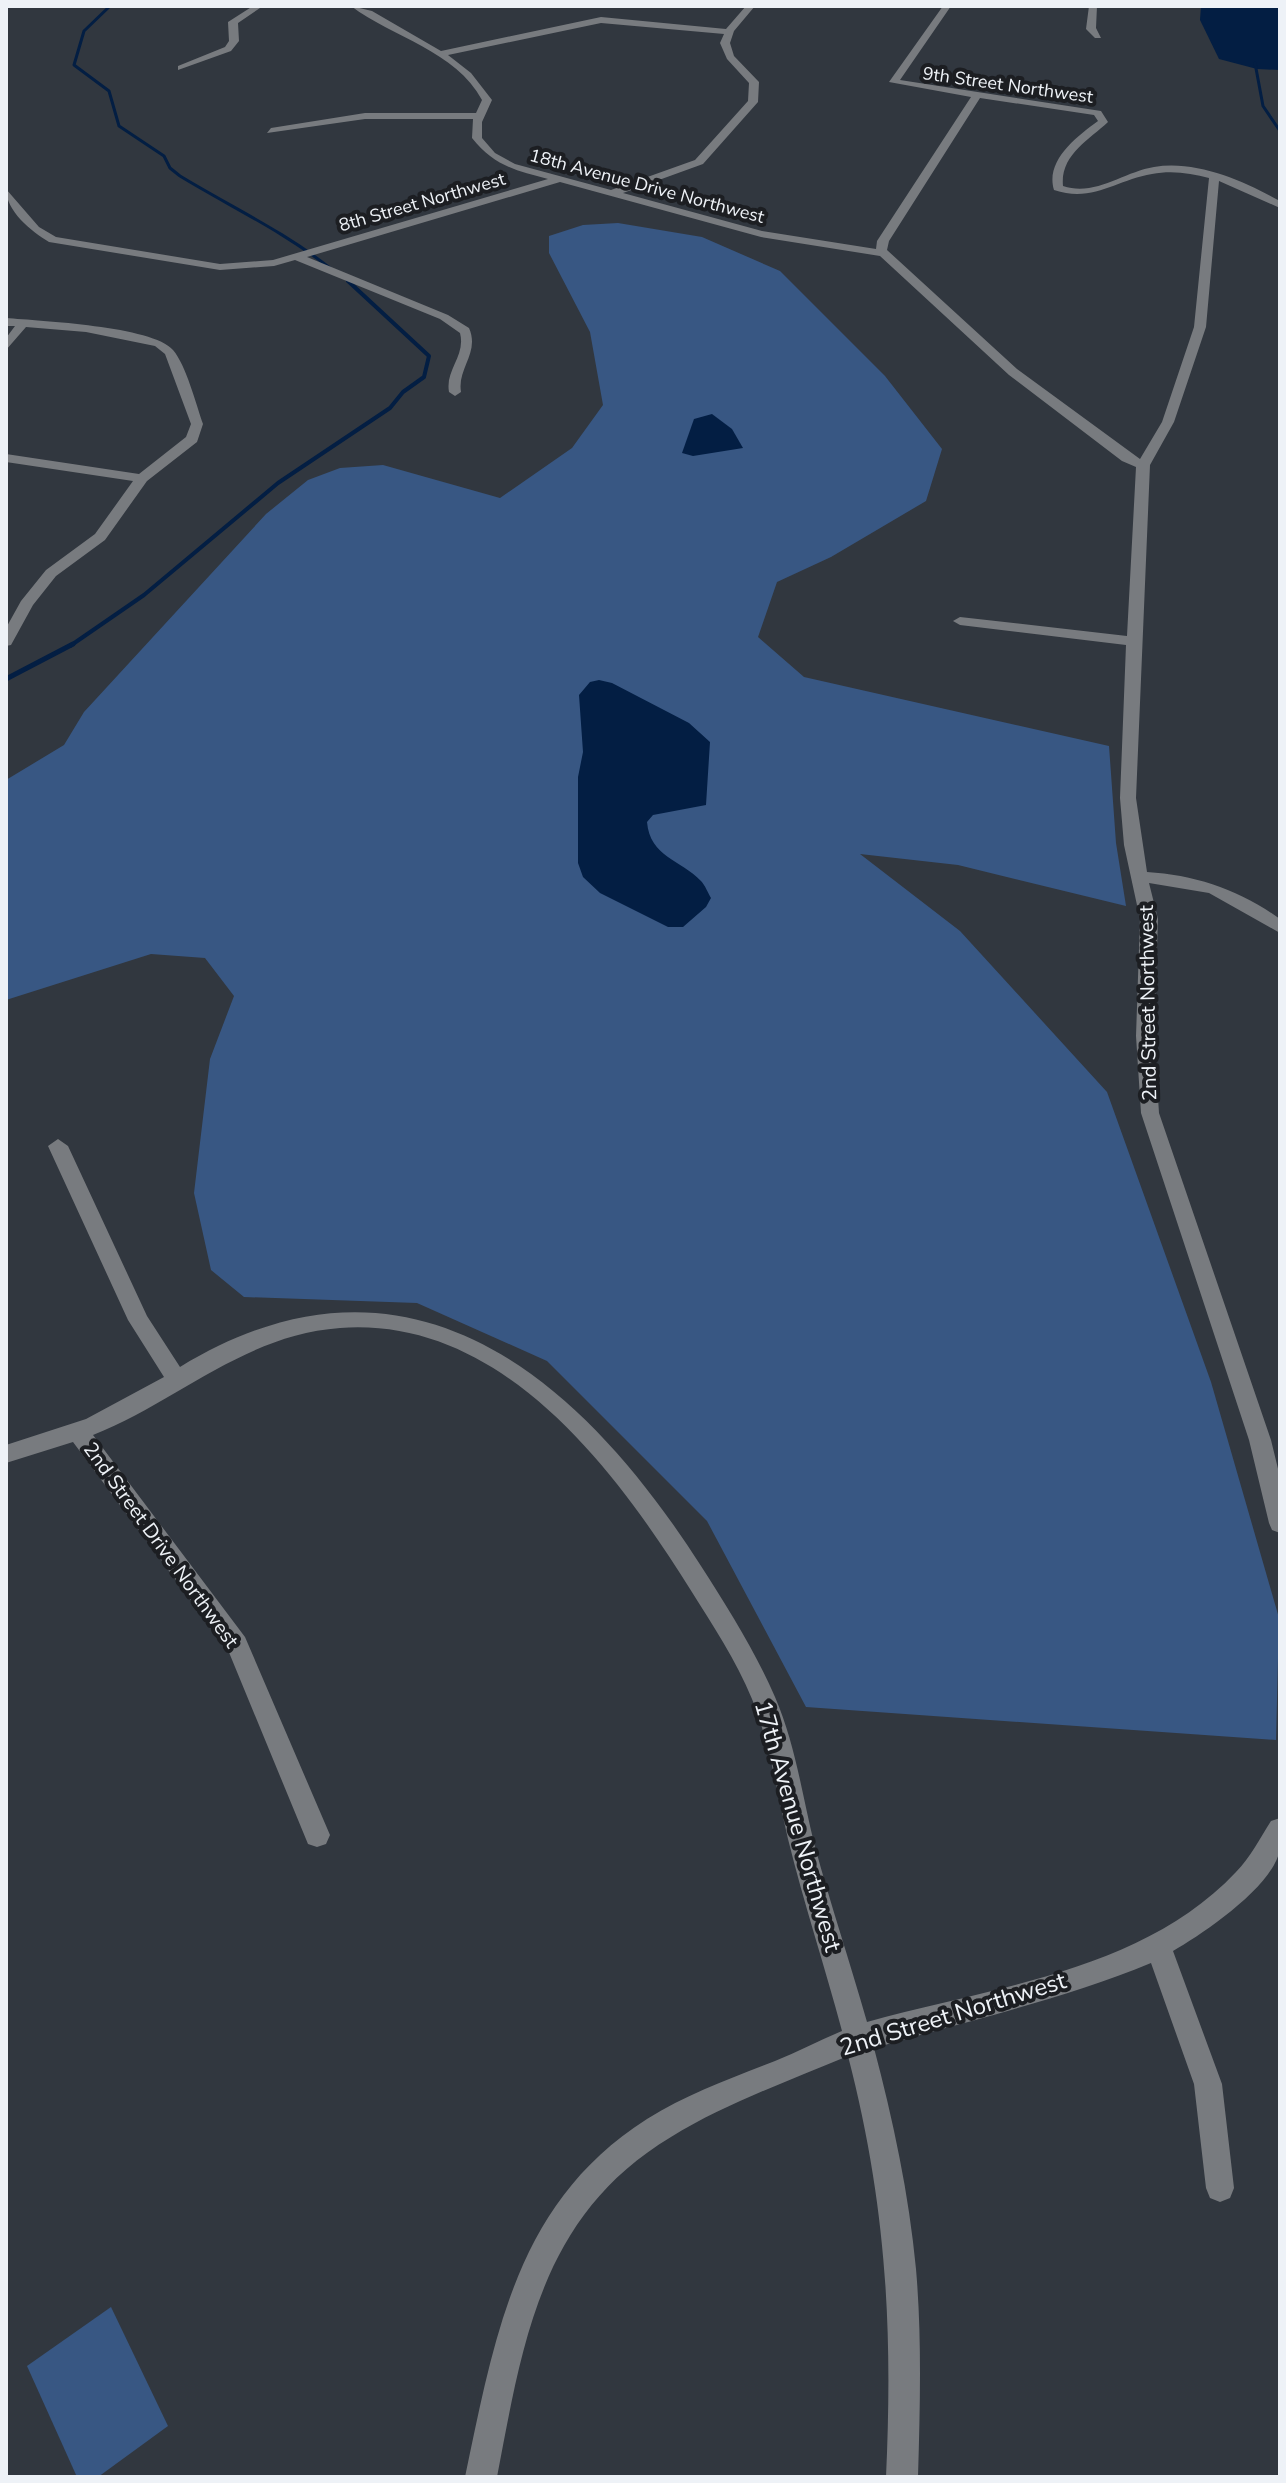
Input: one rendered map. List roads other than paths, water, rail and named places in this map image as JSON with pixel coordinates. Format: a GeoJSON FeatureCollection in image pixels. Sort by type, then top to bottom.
{"type":"FeatureCollection","features":[{"type":"Feature","properties":{"kind":"street"},"geometry":{"type":"LineString","coordinates":[[181,68],[228,49],[234,41],[233,22],[259,6]]}},
{"type":"Feature","properties":{"kind":"street","name":"18th Avenue Drive Northwest"},"geometry":{"type":"LineString","coordinates":[[355,6],[439,54],[485,89],[487,100],[480,116],[477,138],[491,155],[511,166],[761,234],[883,253]]}},
{"type":"Feature","properties":{"kind":"street"},"geometry":{"type":"LineString","coordinates":[[610,194],[679,172],[705,159],[753,102],[754,82],[727,51],[725,43],[729,32],[751,6]]}},
{"type":"Feature","properties":{"kind":"street","name":"9th Street Northwest"},"geometry":{"type":"LineString","coordinates":[[947,6],[893,80],[897,85],[1085,109],[1102,115],[1103,122],[1074,146],[1065,161],[1056,183],[1063,191],[1088,192],[1159,170],[1190,171],[1214,177]]}},
{"type":"Feature","properties":{"kind":"street"},"geometry":{"type":"LineString","coordinates":[[1093,6],[1091,29],[1098,36]]}},
{"type":"Feature","properties":{"kind":"street"},"geometry":{"type":"LineString","coordinates":[[439,54],[601,20],[729,32]]}},
{"type":"Feature","properties":{"kind":"street"},"geometry":{"type":"LineString","coordinates":[[976,96],[883,241],[883,253],[1013,372],[1127,458],[1143,465],[1168,422],[1203,316],[1214,177],[1280,205]]}},
{"type":"Feature","properties":{"kind":"street"},"geometry":{"type":"LineString","coordinates":[[271,131],[365,116],[480,116]]}},
{"type":"Feature","properties":{"kind":"street","name":"8th Street Northwest"},"geometry":{"type":"LineString","coordinates":[[6,192],[41,234],[62,242],[235,268],[297,257],[557,180]]}},
{"type":"Feature","properties":{"kind":"street"},"geometry":{"type":"LineString","coordinates":[[297,257],[457,324],[467,334],[469,351],[454,377],[455,392]]}},
{"type":"Feature","properties":{"kind":"street"},"geometry":{"type":"LineString","coordinates":[[6,322],[86,328],[149,340],[170,353],[197,424],[196,431],[183,447],[142,478],[106,531],[51,573],[35,592],[6,642]]}},
{"type":"Feature","properties":{"kind":"street"},"geometry":{"type":"LineString","coordinates":[[6,346],[23,323]]}},
{"type":"Feature","properties":{"kind":"street"},"geometry":{"type":"LineString","coordinates":[[6,458],[142,478]]}},
{"type":"Feature","properties":{"kind":"street","name":"2nd Street Northwest"},"geometry":{"type":"LineString","coordinates":[[1143,465],[1128,798],[1132,845],[1149,919],[1145,1036],[1150,1113],[1260,1440],[1280,1523]]}},
{"type":"Feature","properties":{"kind":"street"},"geometry":{"type":"LineString","coordinates":[[960,621],[1133,641]]}},
{"type":"Feature","properties":{"kind":"street"},"geometry":{"type":"LineString","coordinates":[[1140,877],[1185,879],[1222,889],[1280,927]]}},
{"type":"Feature","properties":{"kind":"street"},"geometry":{"type":"LineString","coordinates":[[58,1146],[138,1320],[177,1380]]}},
{"type":"Feature","properties":{"kind":"street","name":"17th Avenue Northwest"},"geometry":{"type":"LineString","coordinates":[[6,1454],[78,1432],[127,1410],[223,1354],[284,1332],[331,1320],[383,1321],[461,1343],[498,1360],[560,1408],[604,1451],[660,1519],[758,1684],[783,1753],[798,1829],[858,2039],[885,2152],[898,2240],[906,2374],[902,2477]]}},
{"type":"Feature","properties":{"kind":"street","name":"2nd Street Drive Northwest"},"geometry":{"type":"LineString","coordinates":[[78,1432],[237,1644],[317,1835]]}},
{"type":"Feature","properties":{"kind":"street","name":"2nd Street Northwest"},"geometry":{"type":"LineString","coordinates":[[481,2477],[514,2319],[540,2254],[576,2199],[620,2153],[665,2122],[712,2097],[858,2039],[1026,1994],[1158,1947],[1216,1909],[1259,1863],[1280,1830]]}},
{"type":"Feature","properties":{"kind":"street"},"geometry":{"type":"LineString","coordinates":[[1158,1947],[1187,2017],[1208,2084],[1220,2188]]}},
{"type":"Feature","properties":{"kind":"waterway"},"geometry":{"type":"LineString","coordinates":[[110,6],[84,31],[74,65],[109,91],[119,126],[164,156],[170,168],[180,176],[276,231],[331,269]]}},
{"type":"Feature","properties":{"kind":"waterway"},"geometry":{"type":"LineString","coordinates":[[1255,63],[1263,106],[1280,131]]}},
{"type":"Feature","properties":{"kind":"waterway"},"geometry":{"type":"LineString","coordinates":[[344,277],[351,283]]}},
{"type":"Feature","properties":{"kind":"waterway"},"geometry":{"type":"LineString","coordinates":[[73,644],[144,595],[278,483],[390,408],[403,392],[424,377],[429,356],[348,281]]}},
{"type":"Feature","properties":{"kind":"waterway"},"geometry":{"type":"LineString","coordinates":[[6,679],[73,644]]}}]}
